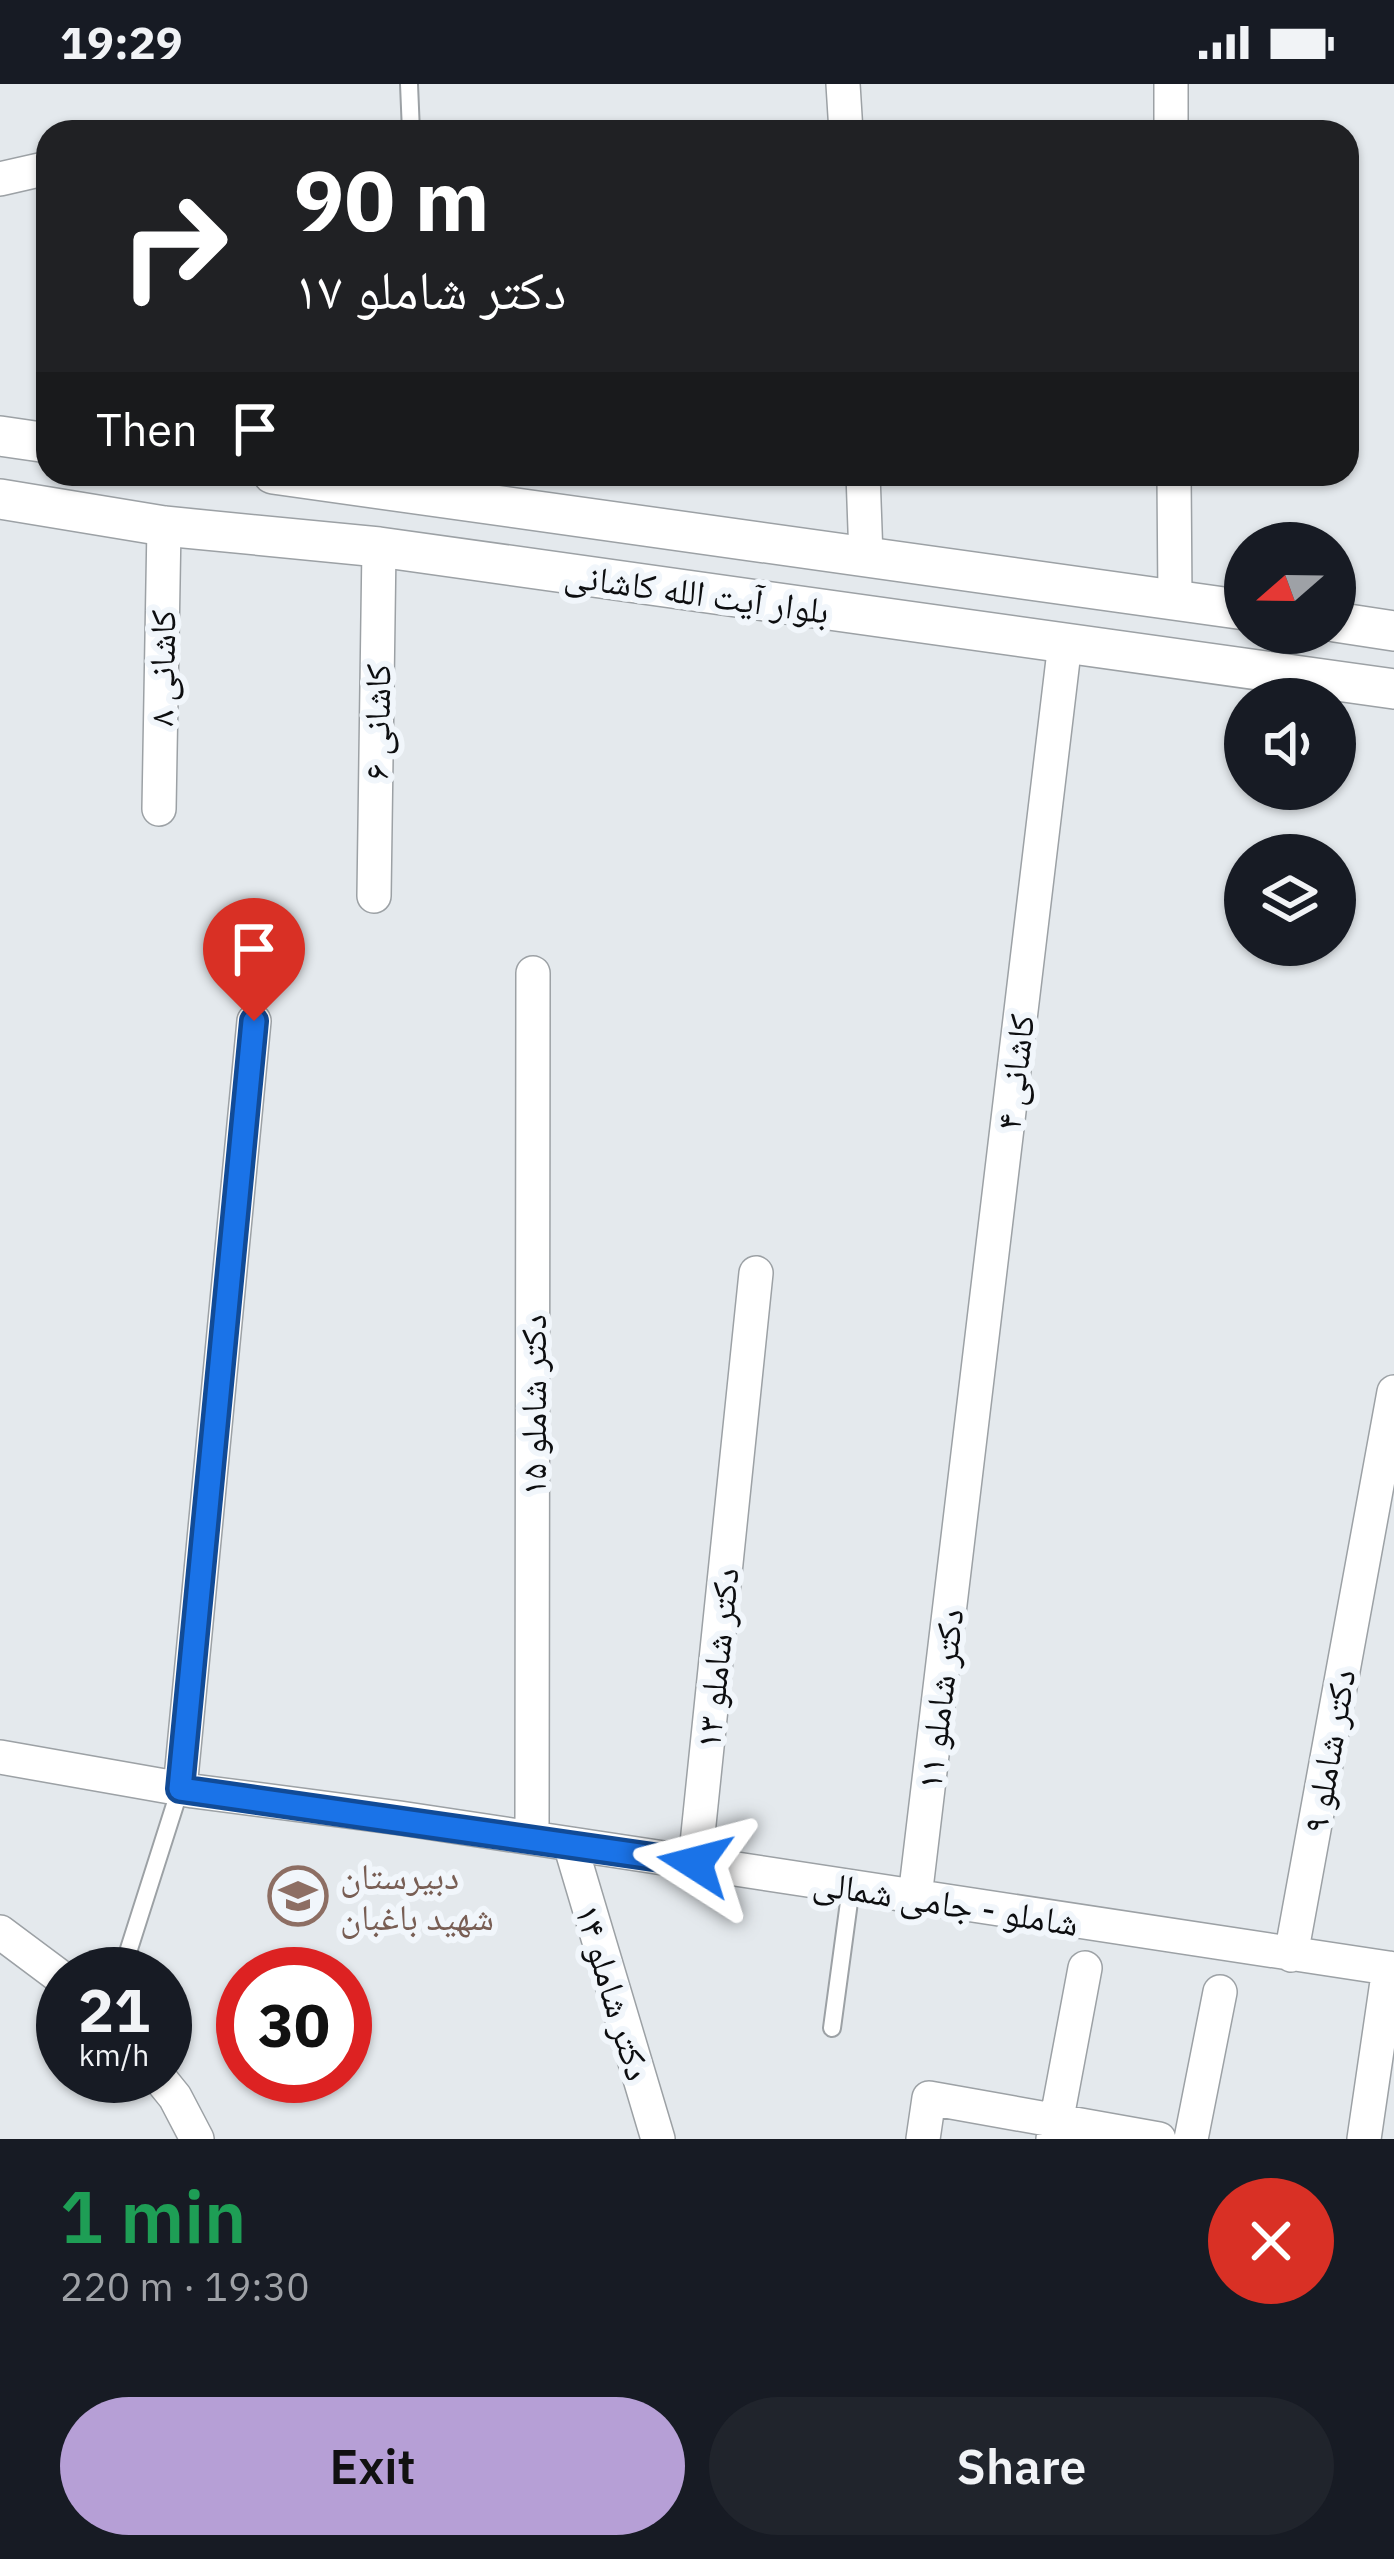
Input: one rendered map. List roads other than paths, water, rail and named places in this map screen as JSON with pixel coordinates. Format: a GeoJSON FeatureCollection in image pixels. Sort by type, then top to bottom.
{"type":"FeatureCollection","features":[{"type":"Feature","properties":{"kind":"street"},"geometry":{"type":"LineString","coordinates":[[843,84],[845,120]]}},
{"type":"Feature","properties":{"kind":"street"},"geometry":{"type":"LineString","coordinates":[[1171,84],[1172,120]]}},
{"type":"Feature","properties":{"kind":"street"},"geometry":{"type":"LineString","coordinates":[[0,179],[36,171]]}},
{"type":"Feature","properties":{"kind":"street"},"geometry":{"type":"LineString","coordinates":[[0,436],[36,441]]}},
{"type":"Feature","properties":{"kind":"street","name":"بلوار آیت الله کاشانی"},"geometry":{"type":"LineString","coordinates":[[399,486],[1224,607]]}},
{"type":"Feature","properties":{"kind":"street"},"geometry":{"type":"LineString","coordinates":[[863,486],[866,557]]}},
{"type":"Feature","properties":{"kind":"street"},"geometry":{"type":"LineString","coordinates":[[1174,486],[1175,600]]}},
{"type":"Feature","properties":{"kind":"street","name":"بلوار آیت الله کاشانی"},"geometry":{"type":"LineString","coordinates":[[0,499],[164,526],[379,547],[1394,689]]}},
{"type":"Feature","properties":{"kind":"street","name":"کاشانی ۸"},"geometry":{"type":"LineString","coordinates":[[159,809],[164,526]]}},
{"type":"Feature","properties":{"kind":"street","name":"کاشانی ۶"},"geometry":{"type":"LineString","coordinates":[[374,896],[379,547]]}},
{"type":"Feature","properties":{"kind":"street"},"geometry":{"type":"LineString","coordinates":[[1065,644],[1072,586]]}},
{"type":"Feature","properties":{"kind":"street"},"geometry":{"type":"LineString","coordinates":[[1356,625],[1394,631]]}},
{"type":"Feature","properties":{"kind":"street","name":"کاشانی ۴"},"geometry":{"type":"LineString","coordinates":[[963,1501],[1065,644]]}},
{"type":"Feature","properties":{"kind":"street","name":"دکتر شاملو ۱۵"},"geometry":{"type":"LineString","coordinates":[[532,1838],[533,973]]}},
{"type":"Feature","properties":{"kind":"street"},"geometry":{"type":"LineString","coordinates":[[180,1789],[254,1021]]}},
{"type":"Feature","properties":{"kind":"street","name":"دکتر شاملو ۱۳"},"geometry":{"type":"LineString","coordinates":[[695,1863],[756,1273]]}},
{"type":"Feature","properties":{"kind":"street","name":"دکتر شاملو ۹"},"geometry":{"type":"LineString","coordinates":[[1291,1955],[1394,1392]]}},
{"type":"Feature","properties":{"kind":"street","name":"دکتر شاملو ۱۱"},"geometry":{"type":"LineString","coordinates":[[916,1897],[963,1501]]}},
{"type":"Feature","properties":{"kind":"street","name":"شاملو - جامی شمالی"},"geometry":{"type":"LineString","coordinates":[[0,1757],[180,1789],[1392,1969]]}},
{"type":"Feature","properties":{"kind":"street","name":"دکتر شاملو ۱۴"},"geometry":{"type":"LineString","coordinates":[[570,1844],[658,2139]]}},
{"type":"Feature","properties":{"kind":"street"},"geometry":{"type":"LineString","coordinates":[[0,1932],[36,1959]]}},
{"type":"Feature","properties":{"kind":"street"},"geometry":{"type":"LineString","coordinates":[[1054,2130],[1085,1968]]}},
{"type":"Feature","properties":{"kind":"street"},"geometry":{"type":"LineString","coordinates":[[1364,2139],[1392,1969]]}},
{"type":"Feature","properties":{"kind":"street"},"geometry":{"type":"LineString","coordinates":[[1191,2139],[1220,1992]]}},
{"type":"Feature","properties":{"kind":"street"},"geometry":{"type":"LineString","coordinates":[[923,2139],[929,2098],[1054,2130],[1159,2139]]}},
{"type":"Feature","properties":{"kind":"street"},"geometry":{"type":"LineString","coordinates":[[178,2103],[196,2139]]}},
{"type":"Feature","properties":{"kind":"lane"},"geometry":{"type":"LineString","coordinates":[[409,84],[410,120]]}},
{"type":"Feature","properties":{"kind":"lane"},"geometry":{"type":"LineString","coordinates":[[130,1947],[180,1789]]}},
{"type":"Feature","properties":{"kind":"lane"},"geometry":{"type":"LineString","coordinates":[[832,2028],[851,1887]]}},
{"type":"Feature","properties":{"kind":"place","name":"دبیرستان شهید باغبان"},"geometry":{"type":"Point","coordinates":[298,1896]}}]}
